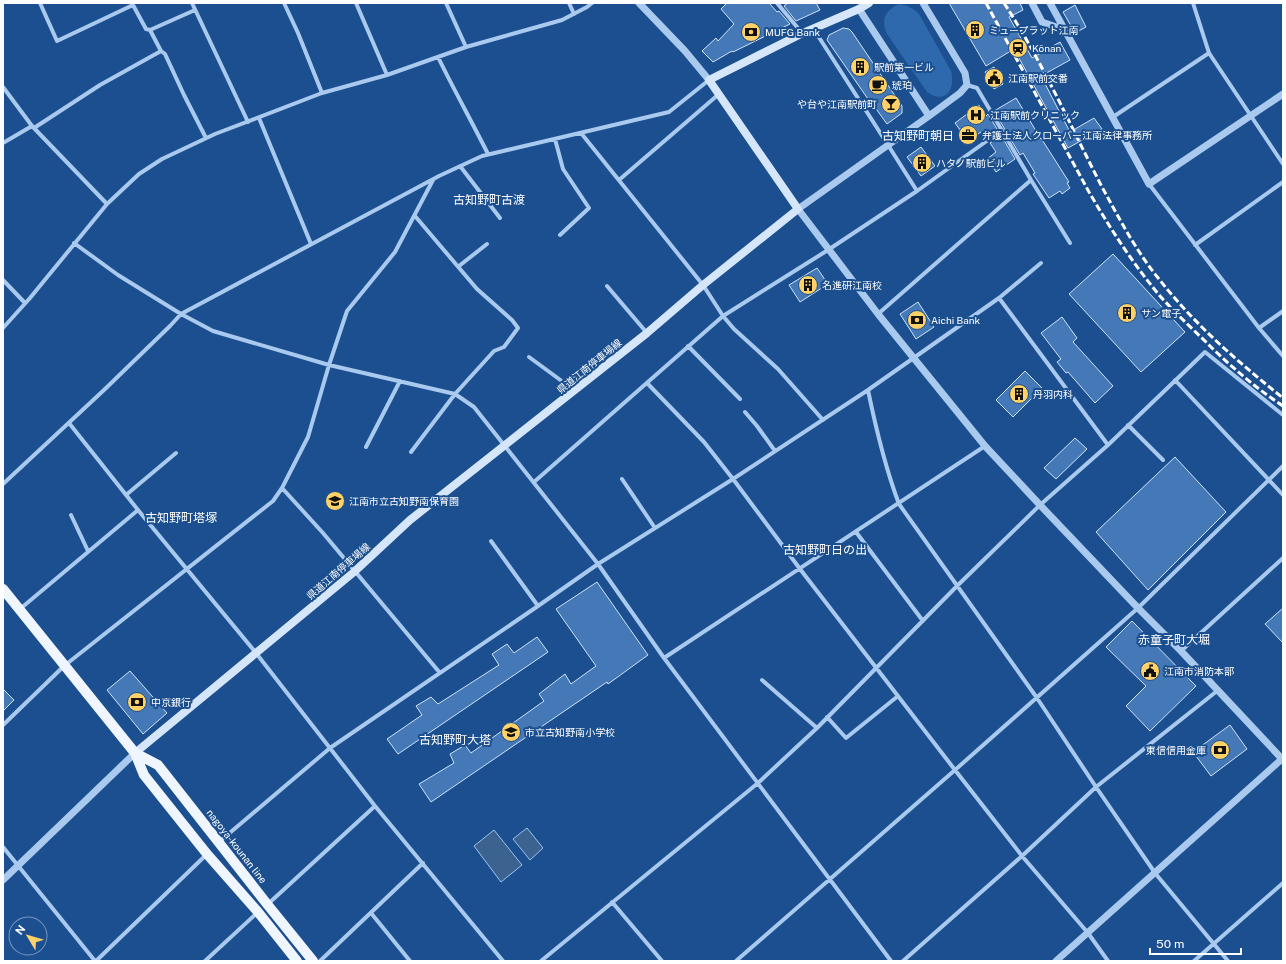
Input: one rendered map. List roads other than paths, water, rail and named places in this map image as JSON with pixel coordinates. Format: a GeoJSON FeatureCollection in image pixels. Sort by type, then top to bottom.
{"type":"FeatureCollection","features":[{"type":"Feature","properties":{"kind":"main road"},"geometry":{"type":"LineString","coordinates":[[798,209],[709,80],[813,28],[859,9],[869,3]]}},
{"type":"Feature","properties":{"kind":"main road","name":"県道江南停車場線"},"geometry":{"type":"LineString","coordinates":[[135,753],[354,572],[410,520],[647,333],[703,285],[798,209]]}},
{"type":"Feature","properties":{"kind":"main road","name":"nagoya-kounan line"},"geometry":{"type":"LineString","coordinates":[[5,594],[20,609],[135,753],[144,775],[207,854],[258,912],[297,961]]}},
{"type":"Feature","properties":{"kind":"main road","name":"nagoya-kounan line"},"geometry":{"type":"LineString","coordinates":[[135,753],[158,765],[313,961]]}},
{"type":"Feature","properties":{"kind":"street"},"geometry":{"type":"LineString","coordinates":[[40,3],[57,41],[133,5],[146,29],[150,30],[161,51],[165,54],[206,138]]}},
{"type":"Feature","properties":{"kind":"street"},"geometry":{"type":"LineString","coordinates":[[192,3],[248,122]]}},
{"type":"Feature","properties":{"kind":"street"},"geometry":{"type":"LineString","coordinates":[[284,3],[298,33],[322,93]]}},
{"type":"Feature","properties":{"kind":"street"},"geometry":{"type":"LineString","coordinates":[[356,3],[387,75]]}},
{"type":"Feature","properties":{"kind":"street"},"geometry":{"type":"LineString","coordinates":[[446,3],[466,47]]}},
{"type":"Feature","properties":{"kind":"street"},"geometry":{"type":"LineString","coordinates":[[569,3],[574,14]]}},
{"type":"Feature","properties":{"kind":"street"},"geometry":{"type":"LineString","coordinates":[[3,328],[25,304],[107,204],[139,174],[162,159],[206,138],[322,93],[387,75],[466,47],[562,20],[592,3]]}},
{"type":"Feature","properties":{"kind":"street"},"geometry":{"type":"LineString","coordinates":[[3,484],[69,423],[181,314],[433,179],[482,156],[669,112],[709,80],[685,51],[639,3]]}},
{"type":"Feature","properties":{"kind":"street"},"geometry":{"type":"LineString","coordinates":[[777,3],[803,33]]}},
{"type":"Feature","properties":{"kind":"street"},"geometry":{"type":"LineString","coordinates":[[923,3],[964,73],[967,84]]}},
{"type":"Feature","properties":{"kind":"street"},"geometry":{"type":"LineString","coordinates":[[1032,3],[1042,22],[1065,30]]}},
{"type":"Feature","properties":{"kind":"street"},"geometry":{"type":"LineString","coordinates":[[1050,3],[1149,184],[1259,328],[1283,356]]}},
{"type":"Feature","properties":{"kind":"street"},"geometry":{"type":"LineString","coordinates":[[1194,3],[1209,53],[1283,164]]}},
{"type":"Feature","properties":{"kind":"street"},"geometry":{"type":"LineString","coordinates":[[859,9],[929,116]]}},
{"type":"Feature","properties":{"kind":"street"},"geometry":{"type":"LineString","coordinates":[[150,30],[195,10]]}},
{"type":"Feature","properties":{"kind":"street"},"geometry":{"type":"LineString","coordinates":[[813,28],[917,191]]}},
{"type":"Feature","properties":{"kind":"street"},"geometry":{"type":"LineString","coordinates":[[3,143],[33,127],[100,85],[161,51]]}},
{"type":"Feature","properties":{"kind":"street"},"geometry":{"type":"LineString","coordinates":[[1113,117],[1209,53]]}},
{"type":"Feature","properties":{"kind":"street"},"geometry":{"type":"LineString","coordinates":[[438,57],[488,154]]}},
{"type":"Feature","properties":{"kind":"street"},"geometry":{"type":"LineString","coordinates":[[967,84],[960,93],[929,116],[798,209],[878,314],[985,446],[1040,506],[1181,651],[1217,691],[1283,759],[1056,961]]}},
{"type":"Feature","properties":{"kind":"street"},"geometry":{"type":"LineString","coordinates":[[967,84],[977,88],[1070,243]]}},
{"type":"Feature","properties":{"kind":"street"},"geometry":{"type":"LineString","coordinates":[[3,87],[33,127],[107,204]]}},
{"type":"Feature","properties":{"kind":"street"},"geometry":{"type":"LineString","coordinates":[[619,180],[719,94]]}},
{"type":"Feature","properties":{"kind":"street"},"geometry":{"type":"LineString","coordinates":[[1149,184],[1283,94]]}},
{"type":"Feature","properties":{"kind":"street"},"geometry":{"type":"LineString","coordinates":[[258,118],[312,244]]}},
{"type":"Feature","properties":{"kind":"street"},"geometry":{"type":"LineString","coordinates":[[534,482],[723,316],[828,250],[917,191],[1002,130]]}},
{"type":"Feature","properties":{"kind":"street"},"geometry":{"type":"LineString","coordinates":[[581,133],[703,285],[723,316],[734,329],[778,369],[823,420]]}},
{"type":"Feature","properties":{"kind":"street"},"geometry":{"type":"LineString","coordinates":[[555,139],[563,169],[589,208],[560,235]]}},
{"type":"Feature","properties":{"kind":"street"},"geometry":{"type":"LineString","coordinates":[[460,166],[500,218]]}},
{"type":"Feature","properties":{"kind":"street"},"geometry":{"type":"LineString","coordinates":[[3,725],[64,666],[273,501],[282,488],[308,437],[328,366],[347,311],[395,252],[433,179]]}},
{"type":"Feature","properties":{"kind":"street"},"geometry":{"type":"LineString","coordinates":[[878,314],[1031,180]]}},
{"type":"Feature","properties":{"kind":"street"},"geometry":{"type":"LineString","coordinates":[[1195,245],[1283,182]]}},
{"type":"Feature","properties":{"kind":"street"},"geometry":{"type":"LineString","coordinates":[[410,452],[455,394],[494,351],[504,347],[518,328],[512,320],[477,289],[415,216]]}},
{"type":"Feature","properties":{"kind":"street"},"geometry":{"type":"LineString","coordinates":[[74,243],[118,275],[181,314],[213,331],[328,366],[455,394],[474,407],[598,564],[664,658],[830,878],[890,961]]}},
{"type":"Feature","properties":{"kind":"street"},"geometry":{"type":"LineString","coordinates":[[459,266],[487,244]]}},
{"type":"Feature","properties":{"kind":"street"},"geometry":{"type":"LineString","coordinates":[[219,842],[330,748],[598,564],[868,390],[999,298],[1041,263]]}},
{"type":"Feature","properties":{"kind":"street"},"geometry":{"type":"LineString","coordinates":[[3,280],[25,304]]}},
{"type":"Feature","properties":{"kind":"street"},"geometry":{"type":"LineString","coordinates":[[607,286],[647,333]]}},
{"type":"Feature","properties":{"kind":"street"},"geometry":{"type":"LineString","coordinates":[[999,298],[1108,445]]}},
{"type":"Feature","properties":{"kind":"street"},"geometry":{"type":"LineString","coordinates":[[1259,328],[1283,311]]}},
{"type":"Feature","properties":{"kind":"street"},"geometry":{"type":"LineString","coordinates":[[688,346],[740,399]]}},
{"type":"Feature","properties":{"kind":"street"},"geometry":{"type":"LineString","coordinates":[[541,961],[758,783],[817,728],[957,586],[1040,506],[1108,445],[1205,352],[1283,415]]}},
{"type":"Feature","properties":{"kind":"street"},"geometry":{"type":"LineString","coordinates":[[529,357],[575,390]]}},
{"type":"Feature","properties":{"kind":"street"},"geometry":{"type":"LineString","coordinates":[[1175,380],[1283,495]]}},
{"type":"Feature","properties":{"kind":"street"},"geometry":{"type":"LineString","coordinates":[[366,447],[400,382]]}},
{"type":"Feature","properties":{"kind":"street"},"geometry":{"type":"LineString","coordinates":[[647,382],[704,442],[733,478],[800,569],[955,770],[1022,856],[1088,933],[1108,961]]}},
{"type":"Feature","properties":{"kind":"street"},"geometry":{"type":"LineString","coordinates":[[868,390],[877,435],[890,482],[899,504],[1037,698],[1096,787],[1156,873],[1228,961]]}},
{"type":"Feature","properties":{"kind":"street"},"geometry":{"type":"LineString","coordinates":[[745,412],[775,450]]}},
{"type":"Feature","properties":{"kind":"street"},"geometry":{"type":"LineString","coordinates":[[69,423],[138,510],[256,653],[376,806],[503,961]]}},
{"type":"Feature","properties":{"kind":"street"},"geometry":{"type":"LineString","coordinates":[[1128,425],[1163,460]]}},
{"type":"Feature","properties":{"kind":"street"},"geometry":{"type":"LineString","coordinates":[[664,658],[985,446]]}},
{"type":"Feature","properties":{"kind":"street"},"geometry":{"type":"LineString","coordinates":[[126,495],[176,453]]}},
{"type":"Feature","properties":{"kind":"street"},"geometry":{"type":"LineString","coordinates":[[736,961],[1138,608],[1283,466]]}},
{"type":"Feature","properties":{"kind":"street"},"geometry":{"type":"LineString","coordinates":[[622,479],[655,528]]}},
{"type":"Feature","properties":{"kind":"street"},"geometry":{"type":"LineString","coordinates":[[282,488],[323,533],[354,572],[440,673]]}},
{"type":"Feature","properties":{"kind":"street"},"geometry":{"type":"LineString","coordinates":[[20,609],[138,510]]}},
{"type":"Feature","properties":{"kind":"street"},"geometry":{"type":"LineString","coordinates":[[71,516],[88,551]]}},
{"type":"Feature","properties":{"kind":"street"},"geometry":{"type":"LineString","coordinates":[[856,532],[922,621]]}},
{"type":"Feature","properties":{"kind":"street"},"geometry":{"type":"LineString","coordinates":[[491,541],[538,606]]}},
{"type":"Feature","properties":{"kind":"street"},"geometry":{"type":"LineString","coordinates":[[1181,651],[1283,558]]}},
{"type":"Feature","properties":{"kind":"street"},"geometry":{"type":"LineString","coordinates":[[762,680],[817,728]]}},
{"type":"Feature","properties":{"kind":"street"},"geometry":{"type":"LineString","coordinates":[[903,961],[1022,856],[1096,787],[1217,691]]}},
{"type":"Feature","properties":{"kind":"street"},"geometry":{"type":"LineString","coordinates":[[827,717],[846,738],[898,696]]}},
{"type":"Feature","properties":{"kind":"street"},"geometry":{"type":"LineString","coordinates":[[3,880],[135,753]]}},
{"type":"Feature","properties":{"kind":"street"},"geometry":{"type":"LineString","coordinates":[[267,904],[376,806]]}},
{"type":"Feature","properties":{"kind":"street"},"geometry":{"type":"LineString","coordinates":[[3,847],[96,961],[207,854]]}},
{"type":"Feature","properties":{"kind":"street"},"geometry":{"type":"LineString","coordinates":[[320,961],[423,863]]}},
{"type":"Feature","properties":{"kind":"street"},"geometry":{"type":"LineString","coordinates":[[1194,961],[1283,883]]}},
{"type":"Feature","properties":{"kind":"street"},"geometry":{"type":"LineString","coordinates":[[612,902],[662,961]]}},
{"type":"Feature","properties":{"kind":"street"},"geometry":{"type":"LineString","coordinates":[[205,961],[258,912]]}},
{"type":"Feature","properties":{"kind":"street"},"geometry":{"type":"LineString","coordinates":[[371,913],[410,961]]}},
{"type":"Feature","properties":{"kind":"railway"},"geometry":{"type":"LineString","coordinates":[[986,3],[1089,192],[1131,259],[1166,303],[1212,348],[1264,393],[1283,406]]}},
{"type":"Feature","properties":{"kind":"railway"},"geometry":{"type":"LineString","coordinates":[[1004,3],[1031,48],[1102,187],[1128,234],[1143,257],[1187,312],[1217,342],[1283,398]]}},
{"type":"Feature","properties":{"kind":"place","name":"ミュープラット江南"},"geometry":{"type":"Point","coordinates":[975,30]}},
{"type":"Feature","properties":{"kind":"place","name":"MUFG Bank"},"geometry":{"type":"Point","coordinates":[751,32]}},
{"type":"Feature","properties":{"kind":"place","name":"Kōnan"},"geometry":{"type":"Point","coordinates":[1018,48]}},
{"type":"Feature","properties":{"kind":"place","name":"駅前第一ビル"},"geometry":{"type":"Point","coordinates":[860,67]}},
{"type":"Feature","properties":{"kind":"place","name":"江南駅前交番"},"geometry":{"type":"Point","coordinates":[994,78]}},
{"type":"Feature","properties":{"kind":"place","name":"琥珀"},"geometry":{"type":"Point","coordinates":[878,85]}},
{"type":"Feature","properties":{"kind":"place","name":"や台や江南駅前町"},"geometry":{"type":"Point","coordinates":[891,104]}},
{"type":"Feature","properties":{"kind":"place","name":"江南駅前クリニック"},"geometry":{"type":"Point","coordinates":[976,115]}},
{"type":"Feature","properties":{"kind":"place","name":"弁護士法人クローバー江南法律事務所"},"geometry":{"type":"Point","coordinates":[968,135]}},
{"type":"Feature","properties":{"kind":"place","name":"ハタノ駅前ビル"},"geometry":{"type":"Point","coordinates":[922,163]}},
{"type":"Feature","properties":{"kind":"place","name":"名進研江南校"},"geometry":{"type":"Point","coordinates":[808,285]}},
{"type":"Feature","properties":{"kind":"place","name":"サン電子"},"geometry":{"type":"Point","coordinates":[1127,313]}},
{"type":"Feature","properties":{"kind":"place","name":"Aichi Bank"},"geometry":{"type":"Point","coordinates":[917,320]}},
{"type":"Feature","properties":{"kind":"place","name":"丹羽内科"},"geometry":{"type":"Point","coordinates":[1019,394]}},
{"type":"Feature","properties":{"kind":"place","name":"江南市立古知野南保育園"},"geometry":{"type":"Point","coordinates":[335,501]}},
{"type":"Feature","properties":{"kind":"place","name":"江南市消防本部"},"geometry":{"type":"Point","coordinates":[1150,671]}},
{"type":"Feature","properties":{"kind":"place","name":"中京銀行"},"geometry":{"type":"Point","coordinates":[137,702]}},
{"type":"Feature","properties":{"kind":"place","name":"市立古知野南小学校"},"geometry":{"type":"Point","coordinates":[511,732]}},
{"type":"Feature","properties":{"kind":"place","name":"東信信用金庫"},"geometry":{"type":"Point","coordinates":[1220,750]}},
{"type":"Feature","properties":{"kind":"district","name":"古知野町朝日"},"geometry":{"type":"Point","coordinates":[918,136]}},
{"type":"Feature","properties":{"kind":"district","name":"古知野町古渡"},"geometry":{"type":"Point","coordinates":[489,200]}},
{"type":"Feature","properties":{"kind":"district","name":"古知野町塔塚"},"geometry":{"type":"Point","coordinates":[181,518]}},
{"type":"Feature","properties":{"kind":"district","name":"古知野町日の出"},"geometry":{"type":"Point","coordinates":[825,550]}},
{"type":"Feature","properties":{"kind":"district","name":"赤童子町大堀"},"geometry":{"type":"Point","coordinates":[1174,640]}},
{"type":"Feature","properties":{"kind":"district","name":"古知野町大塔"},"geometry":{"type":"Point","coordinates":[455,740]}}]}
